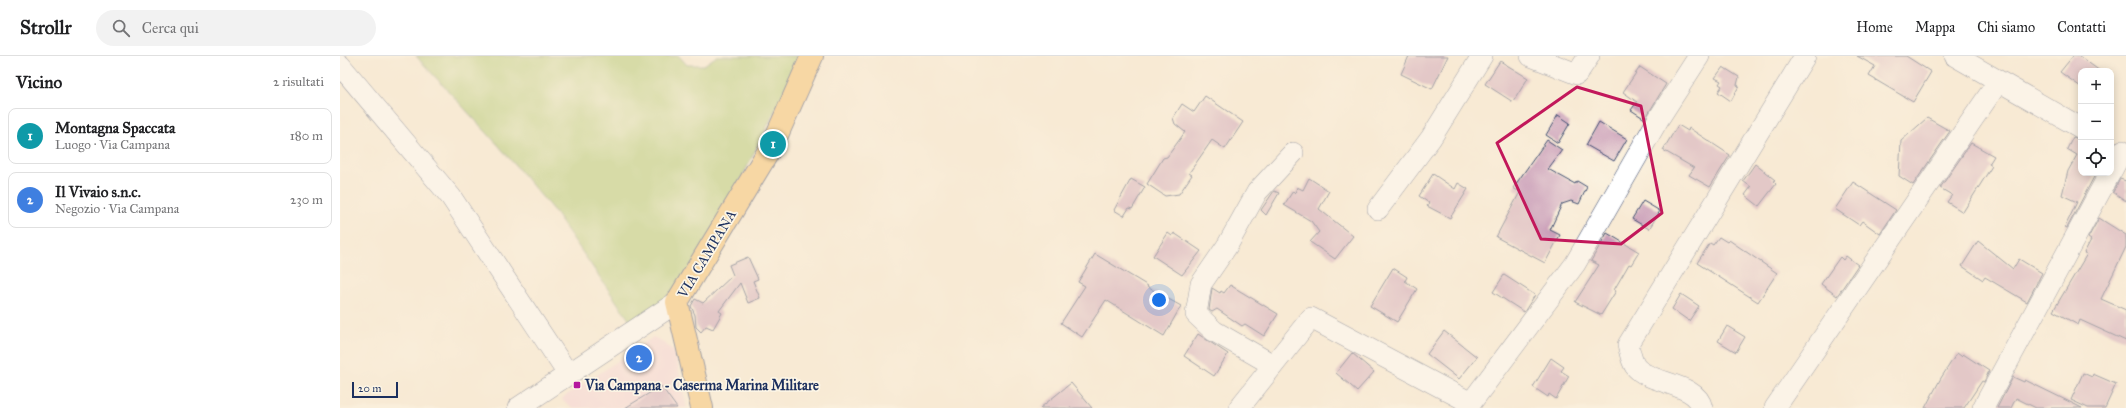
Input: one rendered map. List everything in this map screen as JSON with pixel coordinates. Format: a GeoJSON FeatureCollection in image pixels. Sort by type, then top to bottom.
{"type":"FeatureCollection","features":[{"type":"Feature","properties":{"kind":"main road","name":"VIA CAMPANA"},"geometry":{"type":"LineString","coordinates":[[677,302],[772,144],[812,56]]}},
{"type":"Feature","properties":{"kind":"main road"},"geometry":{"type":"LineString","coordinates":[[677,302],[702,408]]}},
{"type":"Feature","properties":{"kind":"street"},"geometry":{"type":"LineString","coordinates":[[1378,209],[1430,138],[1482,56]]}},
{"type":"Feature","properties":{"kind":"street"},"geometry":{"type":"LineString","coordinates":[[1530,56],[1577,74],[1589,56]]}},
{"type":"Feature","properties":{"kind":"street"},"geometry":{"type":"LineString","coordinates":[[1239,408],[1311,318],[1469,405],[1575,264],[1659,118],[1699,56]]}},
{"type":"Feature","properties":{"kind":"street"},"geometry":{"type":"LineString","coordinates":[[1702,408],[1696,398],[1688,391],[1643,372],[1636,367],[1628,345],[1806,56]]}},
{"type":"Feature","properties":{"kind":"street"},"geometry":{"type":"LineString","coordinates":[[1955,56],[1998,82],[2078,126]]}},
{"type":"Feature","properties":{"kind":"street"},"geometry":{"type":"LineString","coordinates":[[340,65],[451,197],[568,374]]}},
{"type":"Feature","properties":{"kind":"street"},"geometry":{"type":"LineString","coordinates":[[1775,408],[1998,82]]}},
{"type":"Feature","properties":{"kind":"street"},"geometry":{"type":"LineString","coordinates":[[2114,165],[2120,150]]}},
{"type":"Feature","properties":{"kind":"street"},"geometry":{"type":"LineString","coordinates":[[1273,364],[1214,331],[1196,314],[1201,284],[1227,246],[1257,192],[1293,153]]}},
{"type":"Feature","properties":{"kind":"street"},"geometry":{"type":"LineString","coordinates":[[1983,408],[2109,176]]}},
{"type":"Feature","properties":{"kind":"street","name":"VIA CAMPANA"},"geometry":{"type":"LineString","coordinates":[[518,408],[677,302]]}},
{"type":"Feature","properties":{"kind":"highlighted area"},"geometry":{"type":"Polygon","coordinates":[[[1577,87],[1641,106],[1662,213],[1621,244],[1541,239],[1497,143],[1577,87]]]}},
{"type":"Feature","properties":{"kind":"shaded area"},"geometry":{"type":"Polygon","coordinates":[[[653,337],[660,340],[675,352],[687,408],[573,408],[561,399],[653,337]]]}},
{"type":"Feature","properties":{"kind":"green space"},"geometry":{"type":"Polygon","coordinates":[[[416,56],[679,56],[687,65],[704,65],[717,56],[798,56],[785,91],[711,239],[672,297],[632,324],[554,211],[499,146],[416,56]]]}},
{"type":"Feature","properties":{"kind":"building"},"geometry":{"type":"Polygon","coordinates":[[[1409,56],[1448,56],[1432,89],[1401,74],[1409,56]]]}},
{"type":"Feature","properties":{"kind":"building"},"geometry":{"type":"Polygon","coordinates":[[[1857,56],[1906,56],[1931,72],[1913,102],[1869,76],[1875,66],[1857,56]]]}},
{"type":"Feature","properties":{"kind":"building"},"geometry":{"type":"Polygon","coordinates":[[[2073,56],[2079,56],[2096,68],[2078,68],[2078,85],[2060,72],[2073,56]]]}},
{"type":"Feature","properties":{"kind":"building"},"geometry":{"type":"Polygon","coordinates":[[[1500,61],[1528,78],[1513,102],[1485,84],[1500,61]]]}},
{"type":"Feature","properties":{"kind":"building"},"geometry":{"type":"Polygon","coordinates":[[[1640,67],[1666,84],[1645,119],[1631,110],[1637,102],[1623,92],[1640,67]]]}},
{"type":"Feature","properties":{"kind":"building"},"geometry":{"type":"Polygon","coordinates":[[[1723,67],[1739,77],[1737,85],[1739,86],[1731,101],[1718,92],[1722,86],[1719,84],[1721,81],[1715,78],[1723,67]]]}},
{"type":"Feature","properties":{"kind":"building"},"geometry":{"type":"Polygon","coordinates":[[[1205,96],[1243,122],[1225,149],[1212,140],[1189,173],[1192,175],[1179,194],[1165,196],[1147,184],[1163,158],[1167,157],[1185,132],[1175,124],[1173,118],[1182,104],[1194,112],[1205,96]]]}},
{"type":"Feature","properties":{"kind":"building"},"geometry":{"type":"Polygon","coordinates":[[[1558,115],[1570,123],[1558,143],[1546,135],[1558,115]]]}},
{"type":"Feature","properties":{"kind":"building"},"geometry":{"type":"Polygon","coordinates":[[[1927,118],[1950,131],[1913,185],[1899,176],[1901,141],[1927,118]]]}},
{"type":"Feature","properties":{"kind":"building"},"geometry":{"type":"Polygon","coordinates":[[[1599,122],[1627,139],[1614,161],[1586,145],[1599,122]]]}},
{"type":"Feature","properties":{"kind":"building"},"geometry":{"type":"Polygon","coordinates":[[[1678,125],[1688,131],[1689,128],[1730,155],[1710,187],[1689,175],[1694,168],[1663,150],[1678,125]]]}},
{"type":"Feature","properties":{"kind":"building"},"geometry":{"type":"Polygon","coordinates":[[[2073,137],[2078,139],[2078,176],[2094,176],[2067,228],[2065,227],[2077,202],[2062,195],[2068,171],[2077,155],[2067,149],[2073,137]]]}},
{"type":"Feature","properties":{"kind":"building"},"geometry":{"type":"Polygon","coordinates":[[[1547,140],[1562,150],[1548,169],[1575,184],[1577,181],[1587,187],[1579,204],[1571,201],[1562,204],[1550,230],[1560,235],[1545,263],[1496,237],[1520,192],[1513,188],[1547,140]]]}},
{"type":"Feature","properties":{"kind":"building"},"geometry":{"type":"Polygon","coordinates":[[[1971,143],[1994,156],[1989,164],[1992,166],[1963,212],[1947,202],[1952,195],[1940,188],[1971,143]]]}},
{"type":"Feature","properties":{"kind":"building"},"geometry":{"type":"Polygon","coordinates":[[[1755,164],[1775,180],[1773,181],[1776,184],[1759,206],[1745,195],[1751,187],[1743,181],[1755,164]]]}},
{"type":"Feature","properties":{"kind":"building"},"geometry":{"type":"Polygon","coordinates":[[[1433,174],[1455,189],[1458,183],[1468,189],[1450,218],[1427,206],[1429,203],[1419,196],[1433,174]]]}},
{"type":"Feature","properties":{"kind":"building"},"geometry":{"type":"Polygon","coordinates":[[[1309,178],[1329,191],[1319,209],[1353,236],[1335,259],[1310,242],[1319,232],[1311,221],[1284,205],[1293,191],[1295,193],[1297,187],[1303,190],[1309,178]]]}},
{"type":"Feature","properties":{"kind":"building"},"geometry":{"type":"Polygon","coordinates":[[[1131,179],[1145,187],[1132,209],[1129,208],[1124,216],[1114,210],[1131,179]]]}},
{"type":"Feature","properties":{"kind":"building"},"geometry":{"type":"Polygon","coordinates":[[[2120,179],[2126,181],[2126,201],[2113,192],[2120,179]]]}},
{"type":"Feature","properties":{"kind":"building"},"geometry":{"type":"Polygon","coordinates":[[[1853,182],[1896,210],[1880,234],[1862,221],[1859,225],[1835,209],[1853,182]]]}},
{"type":"Feature","properties":{"kind":"building"},"geometry":{"type":"Polygon","coordinates":[[[1274,191],[1279,193],[1266,215],[1261,210],[1274,191]]]}},
{"type":"Feature","properties":{"kind":"building"},"geometry":{"type":"Polygon","coordinates":[[[1643,201],[1660,211],[1649,229],[1632,219],[1643,201]]]}},
{"type":"Feature","properties":{"kind":"building"},"geometry":{"type":"Polygon","coordinates":[[[2099,218],[2126,235],[2126,247],[2101,299],[2126,310],[2126,341],[2080,320],[2078,325],[2053,311],[2087,254],[2084,253],[2091,240],[2088,238],[2099,218]]]}},
{"type":"Feature","properties":{"kind":"building"},"geometry":{"type":"Polygon","coordinates":[[[1168,233],[1172,236],[1174,233],[1201,251],[1182,275],[1153,256],[1168,233]]]}},
{"type":"Feature","properties":{"kind":"building"},"geometry":{"type":"Polygon","coordinates":[[[1607,233],[1639,252],[1631,265],[1629,264],[1614,290],[1616,291],[1601,315],[1575,302],[1599,265],[1591,261],[1607,233]]]}},
{"type":"Feature","properties":{"kind":"building"},"geometry":{"type":"Polygon","coordinates":[[[1719,237],[1727,242],[1729,240],[1777,273],[1758,302],[1697,263],[1710,243],[1713,245],[1719,237]]]}},
{"type":"Feature","properties":{"kind":"building"},"geometry":{"type":"Polygon","coordinates":[[[1978,241],[2013,269],[2019,259],[2042,273],[2027,302],[1985,277],[1983,280],[1962,266],[1978,241]]]}},
{"type":"Feature","properties":{"kind":"building"},"geometry":{"type":"Polygon","coordinates":[[[1095,254],[1148,286],[1147,287],[1181,306],[1164,336],[1106,300],[1082,337],[1061,323],[1085,286],[1078,282],[1095,254]]]}},
{"type":"Feature","properties":{"kind":"building"},"geometry":{"type":"Polygon","coordinates":[[[1846,256],[1858,265],[1837,296],[1821,284],[1840,257],[1843,260],[1846,256]]]}},
{"type":"Feature","properties":{"kind":"building"},"geometry":{"type":"Polygon","coordinates":[[[748,257],[758,279],[753,281],[760,298],[748,303],[740,283],[719,311],[722,313],[713,329],[706,326],[701,332],[696,327],[695,315],[691,306],[695,299],[703,303],[733,275],[729,265],[748,257]]]}},
{"type":"Feature","properties":{"kind":"building"},"geometry":{"type":"Polygon","coordinates":[[[1393,268],[1407,277],[1405,281],[1417,289],[1397,322],[1370,306],[1393,268]]]}},
{"type":"Feature","properties":{"kind":"building"},"geometry":{"type":"Polygon","coordinates":[[[1504,275],[1535,295],[1524,312],[1493,292],[1504,275]]]}},
{"type":"Feature","properties":{"kind":"building"},"geometry":{"type":"Polygon","coordinates":[[[1230,285],[1278,314],[1264,336],[1245,324],[1242,326],[1217,309],[1212,312],[1209,310],[1212,288],[1220,293],[1221,291],[1224,293],[1230,285]]]}},
{"type":"Feature","properties":{"kind":"building"},"geometry":{"type":"Polygon","coordinates":[[[1681,294],[1699,306],[1689,321],[1672,309],[1681,294]]]}},
{"type":"Feature","properties":{"kind":"building"},"geometry":{"type":"Polygon","coordinates":[[[1727,326],[1745,337],[1736,352],[1718,341],[1727,326]]]}},
{"type":"Feature","properties":{"kind":"building"},"geometry":{"type":"Polygon","coordinates":[[[1444,331],[1477,357],[1459,379],[1427,354],[1444,331]]]}},
{"type":"Feature","properties":{"kind":"building"},"geometry":{"type":"Polygon","coordinates":[[[1198,334],[1228,354],[1214,376],[1184,356],[1198,334]]]}},
{"type":"Feature","properties":{"kind":"building"},"geometry":{"type":"Polygon","coordinates":[[[1352,353],[1374,372],[1357,391],[1336,373],[1352,353]]]}},
{"type":"Feature","properties":{"kind":"building"},"geometry":{"type":"Polygon","coordinates":[[[1957,353],[1961,356],[1963,354],[1989,371],[1984,382],[1982,381],[1964,408],[1925,408],[1941,378],[1957,353]]]}},
{"type":"Feature","properties":{"kind":"building"},"geometry":{"type":"Polygon","coordinates":[[[1551,358],[1564,367],[1561,371],[1569,376],[1556,399],[1549,394],[1548,397],[1533,387],[1551,358]]]}},
{"type":"Feature","properties":{"kind":"building"},"geometry":{"type":"Polygon","coordinates":[[[2083,373],[2092,377],[2093,374],[2116,384],[2105,408],[2088,408],[2071,400],[2083,373]]]}},
{"type":"Feature","properties":{"kind":"building"},"geometry":{"type":"Polygon","coordinates":[[[2013,377],[2024,382],[2025,380],[2082,408],[2036,408],[2016,398],[2011,408],[1997,408],[2013,377]]]}},
{"type":"Feature","properties":{"kind":"building"},"geometry":{"type":"Polygon","coordinates":[[[1071,383],[1092,408],[1040,408],[1071,383]]]}},
{"type":"Feature","properties":{"kind":"building"},"geometry":{"type":"Polygon","coordinates":[[[661,386],[677,408],[625,408],[661,386]]]}},
{"type":"Feature","properties":{"kind":"place","name":"Montagna Spaccata"},"geometry":{"type":"Point","coordinates":[773,144]}},
{"type":"Feature","properties":{"kind":"place","name":"Il Vivaio s.n.c."},"geometry":{"type":"Point","coordinates":[639,358]}},
{"type":"Feature","properties":{"kind":"place","name":"Via Campana - Caserma Marina Militare"},"geometry":{"type":"Point","coordinates":[577,385]}}]}
